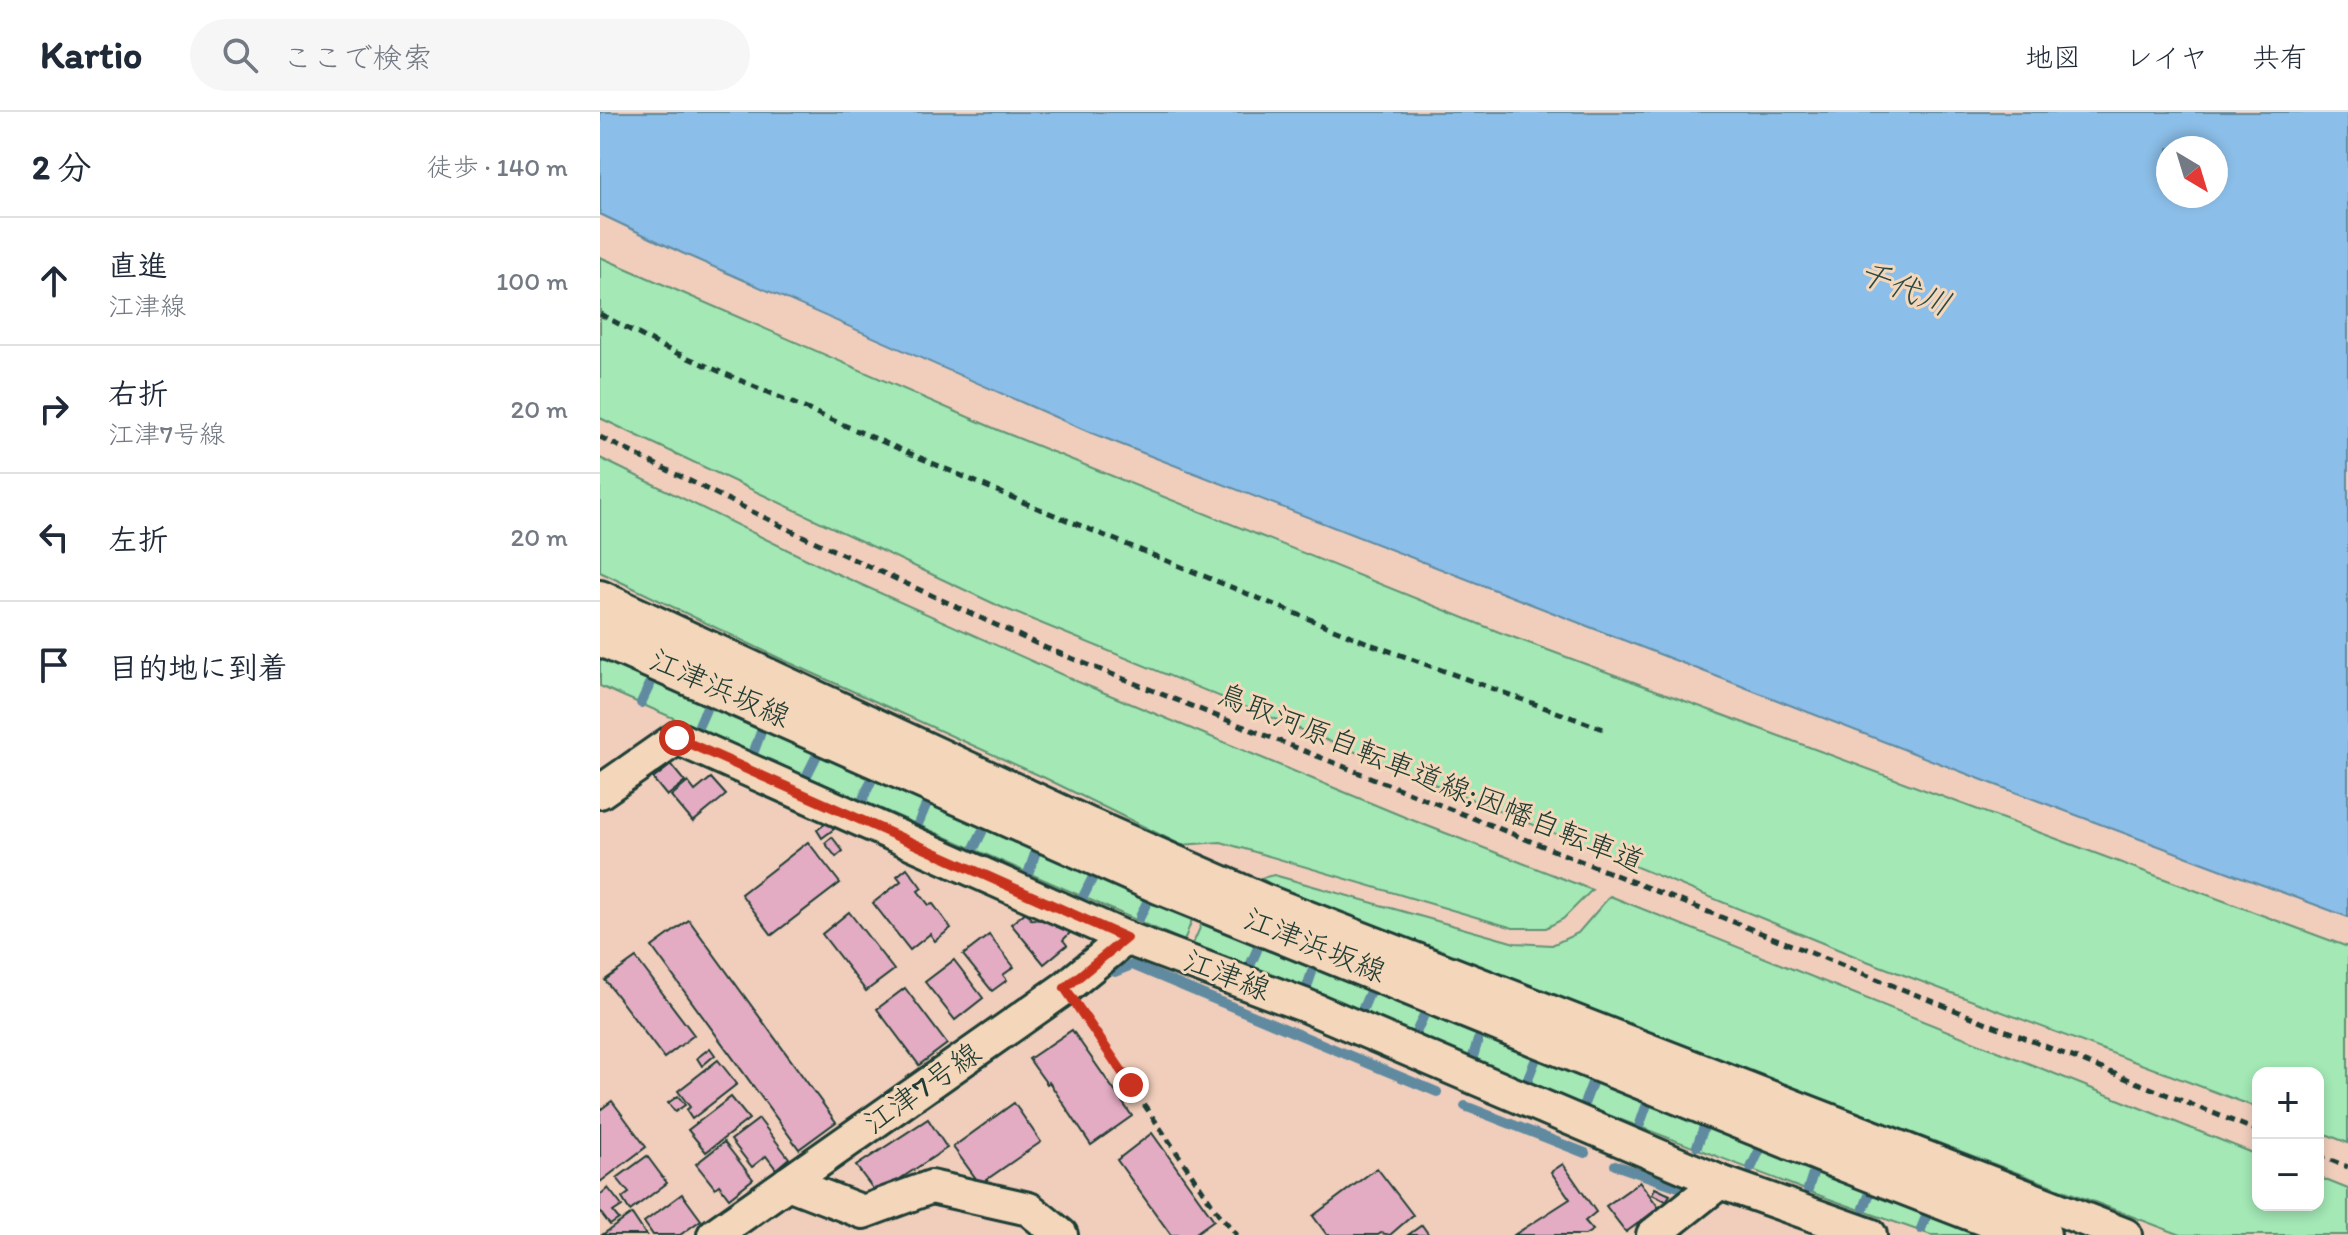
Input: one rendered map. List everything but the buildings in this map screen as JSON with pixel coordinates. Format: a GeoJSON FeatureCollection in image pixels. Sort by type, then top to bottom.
{"type":"FeatureCollection","features":[{"type":"Feature","properties":{"kind":"street"},"geometry":{"type":"LineString","coordinates":[[600,597],[1090,825],[1262,900],[2125,1235]]}},
{"type":"Feature","properties":{"kind":"street","name":"江津浜坂線"},"geometry":{"type":"LineString","coordinates":[[600,634],[1162,883],[1838,1157],[2039,1235]]}},
{"type":"Feature","properties":{"kind":"street","name":"江津線"},"geometry":{"type":"LineString","coordinates":[[600,792],[677,738],[1126,938],[1304,1005],[1720,1182],[1870,1235]]}},
{"type":"Feature","properties":{"kind":"street","name":"江津7号線"},"geometry":{"type":"LineString","coordinates":[[714,1235],[1065,988],[1126,938]]}},
{"type":"Feature","properties":{"kind":"street"},"geometry":{"type":"LineString","coordinates":[[1653,1235],[1720,1182]]}},
{"type":"Feature","properties":{"kind":"street"},"geometry":{"type":"LineString","coordinates":[[788,1183],[863,1212],[931,1187],[1029,1209],[1061,1235]]}},
{"type":"Feature","properties":{"kind":"path"},"geometry":{"type":"LineString","coordinates":[[600,314],[665,348],[1039,509],[1373,645],[1606,730]]}},
{"type":"Feature","properties":{"kind":"path","name":"鳥取河原自転車道線;因幡自転車道"},"geometry":{"type":"LineString","coordinates":[[600,437],[794,532],[1046,648],[2252,1129]]}},
{"type":"Feature","properties":{"kind":"path"},"geometry":{"type":"LineString","coordinates":[[1065,988],[1237,1235]]}},
{"type":"Feature","properties":{"kind":"path"},"geometry":{"type":"LineString","coordinates":[[2324,1157],[2348,1167]]}},
{"type":"Feature","properties":{"kind":"green space"},"geometry":{"type":"Polygon","coordinates":[[[600,257],[998,430],[1499,632],[2348,947],[2348,1143],[2324,1133],[2324,1067],[2252,1067],[2252,1106],[1864,960],[1001,607],[600,418],[600,257]]]}},
{"type":"Feature","properties":{"kind":"green space"},"geometry":{"type":"Polygon","coordinates":[[[600,458],[831,571],[1076,681],[1407,818],[1592,890],[1563,919],[1546,928],[1513,928],[1221,842],[1181,845],[1045,778],[779,658],[600,572],[600,458]]]}},
{"type":"Feature","properties":{"kind":"green space"},"geometry":{"type":"Polygon","coordinates":[[[600,654],[1193,917],[1184,941],[600,686],[600,654]]]}},
{"type":"Feature","properties":{"kind":"green space"},"geometry":{"type":"Polygon","coordinates":[[[1274,875],[1515,943],[1552,945],[1578,933],[1610,896],[2252,1153],[2252,1211],[2324,1211],[2324,1179],[2348,1189],[2348,1235],[2181,1235],[1755,1073],[1635,1032],[1343,916],[1261,878],[1274,875]]]}},
{"type":"Feature","properties":{"kind":"green space"},"geometry":{"type":"Polygon","coordinates":[[[1202,923],[1508,1048],[1997,1235],[1931,1235],[1462,1059],[1192,946],[1202,923]]]}},
{"type":"Feature","properties":{"kind":"water","name":"千代川"},"geometry":{"type":"Polygon","coordinates":[[[600,112],[2348,112],[2348,917],[1980,779],[1089,432],[600,214],[600,112]]]}},
{"type":"Feature","properties":{"kind":"waterway"},"geometry":{"type":"LineString","coordinates":[[641,703],[651,682]]}},
{"type":"Feature","properties":{"kind":"waterway"},"geometry":{"type":"LineString","coordinates":[[699,725],[707,707]]}},
{"type":"Feature","properties":{"kind":"waterway"},"geometry":{"type":"LineString","coordinates":[[754,751],[761,732]]}},
{"type":"Feature","properties":{"kind":"waterway"},"geometry":{"type":"LineString","coordinates":[[807,775],[818,753]]}},
{"type":"Feature","properties":{"kind":"waterway"},"geometry":{"type":"LineString","coordinates":[[863,799],[872,779]]}},
{"type":"Feature","properties":{"kind":"waterway"},"geometry":{"type":"LineString","coordinates":[[918,824],[926,805]]}},
{"type":"Feature","properties":{"kind":"waterway"},"geometry":{"type":"LineString","coordinates":[[975,846],[982,832]]}},
{"type":"Feature","properties":{"kind":"waterway"},"geometry":{"type":"LineString","coordinates":[[1029,871],[1035,854]]}},
{"type":"Feature","properties":{"kind":"waterway"},"geometry":{"type":"LineString","coordinates":[[1084,895],[1092,879]]}},
{"type":"Feature","properties":{"kind":"waterway"},"geometry":{"type":"LineString","coordinates":[[1140,917],[1147,902]]}},
{"type":"Feature","properties":{"kind":"waterway"},"geometry":{"type":"LineString","coordinates":[[1249,968],[1257,950]]}},
{"type":"Feature","properties":{"kind":"waterway"},"geometry":{"type":"LineString","coordinates":[[1115,972],[1132,965],[1437,1092]]}},
{"type":"Feature","properties":{"kind":"waterway"},"geometry":{"type":"LineString","coordinates":[[1306,990],[1312,972]]}},
{"type":"Feature","properties":{"kind":"waterway"},"geometry":{"type":"LineString","coordinates":[[1361,1013],[1369,994]]}},
{"type":"Feature","properties":{"kind":"waterway"},"geometry":{"type":"LineString","coordinates":[[1415,1035],[1423,1017]]}},
{"type":"Feature","properties":{"kind":"waterway"},"geometry":{"type":"LineString","coordinates":[[1472,1060],[1478,1040]]}},
{"type":"Feature","properties":{"kind":"waterway"},"geometry":{"type":"LineString","coordinates":[[1527,1081],[1535,1061]]}},
{"type":"Feature","properties":{"kind":"waterway"},"geometry":{"type":"LineString","coordinates":[[1584,1104],[1592,1083]]}},
{"type":"Feature","properties":{"kind":"waterway"},"geometry":{"type":"LineString","coordinates":[[1640,1124],[1647,1104]]}},
{"type":"Feature","properties":{"kind":"waterway"},"geometry":{"type":"LineString","coordinates":[[1465,1106],[1585,1153]]}},
{"type":"Feature","properties":{"kind":"waterway"},"geometry":{"type":"LineString","coordinates":[[1697,1146],[1704,1127]]}},
{"type":"Feature","properties":{"kind":"waterway"},"geometry":{"type":"LineString","coordinates":[[1751,1168],[1760,1149]]}},
{"type":"Feature","properties":{"kind":"waterway"},"geometry":{"type":"LineString","coordinates":[[1615,1165],[1690,1191]]}},
{"type":"Feature","properties":{"kind":"waterway"},"geometry":{"type":"LineString","coordinates":[[1808,1189],[1814,1170]]}},
{"type":"Feature","properties":{"kind":"waterway"},"geometry":{"type":"LineString","coordinates":[[1864,1208],[1870,1193]]}},
{"type":"Feature","properties":{"kind":"waterway"},"geometry":{"type":"LineString","coordinates":[[1921,1229],[1928,1212]]}},
{"type":"Feature","properties":{"kind":"route"},"geometry":{"type":"LineString","coordinates":[[677,738],[1126,938],[1065,988],[1131,1085]]}}]}
